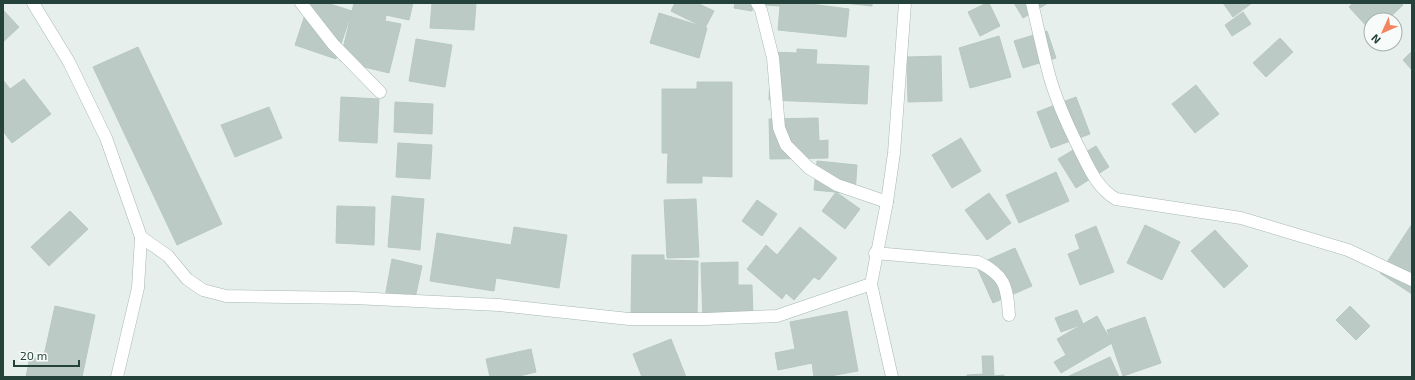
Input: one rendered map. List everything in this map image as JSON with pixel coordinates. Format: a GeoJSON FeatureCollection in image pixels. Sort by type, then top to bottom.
{"type":"FeatureCollection","features":[{"type":"Feature","properties":{"kind":"street"},"geometry":{"type":"LineString","coordinates":[[32,3],[69,62],[106,138],[141,237],[138,288],[117,377]]}},
{"type":"Feature","properties":{"kind":"street"},"geometry":{"type":"LineString","coordinates":[[301,3],[333,44],[380,92]]}},
{"type":"Feature","properties":{"kind":"street"},"geometry":{"type":"LineString","coordinates":[[757,3],[761,10],[773,58],[779,128],[786,145],[809,168],[837,186],[887,202]]}},
{"type":"Feature","properties":{"kind":"street"},"geometry":{"type":"LineString","coordinates":[[888,376],[871,284],[887,202],[894,153],[905,3]]}},
{"type":"Feature","properties":{"kind":"street"},"geometry":{"type":"LineString","coordinates":[[1032,3],[1050,79],[1069,128],[1090,170],[1107,194],[1116,199],[1241,218],[1348,250],[1412,280]]}},
{"type":"Feature","properties":{"kind":"street"},"geometry":{"type":"LineString","coordinates":[[141,237],[168,256],[187,278],[204,290],[226,296],[354,298],[499,305],[629,319],[704,319],[777,316],[871,284]]}},
{"type":"Feature","properties":{"kind":"street"},"geometry":{"type":"LineString","coordinates":[[876,253],[978,262],[992,269],[1001,278],[1007,292],[1009,315]]}},
{"type":"Feature","properties":{"kind":"building"},"geometry":{"type":"Polygon","coordinates":[[[309,3],[327,3],[352,11],[336,59],[295,45],[309,3]]]}},
{"type":"Feature","properties":{"kind":"building"},"geometry":{"type":"Polygon","coordinates":[[[354,3],[413,3],[409,20],[386,15],[385,21],[401,24],[389,73],[340,61],[354,3]]]}},
{"type":"Feature","properties":{"kind":"building"},"geometry":{"type":"Polygon","coordinates":[[[432,3],[476,3],[474,30],[430,28],[432,3]]]}},
{"type":"Feature","properties":{"kind":"building"},"geometry":{"type":"Polygon","coordinates":[[[675,3],[697,3],[714,11],[705,28],[671,11],[675,3]]]}},
{"type":"Feature","properties":{"kind":"building"},"geometry":{"type":"Polygon","coordinates":[[[735,3],[753,3],[752,11],[734,8],[735,3]]]}},
{"type":"Feature","properties":{"kind":"building"},"geometry":{"type":"Polygon","coordinates":[[[767,3],[803,3],[849,9],[846,37],[778,30],[780,6],[766,5],[767,3]]]}},
{"type":"Feature","properties":{"kind":"building"},"geometry":{"type":"Polygon","coordinates":[[[844,3],[872,3],[872,6],[844,3]]]}},
{"type":"Feature","properties":{"kind":"building"},"geometry":{"type":"Polygon","coordinates":[[[989,3],[1000,26],[980,36],[968,12],[989,3]]]}},
{"type":"Feature","properties":{"kind":"building"},"geometry":{"type":"Polygon","coordinates":[[[1014,3],[1048,3],[1023,18],[1014,3]]]}},
{"type":"Feature","properties":{"kind":"building"},"geometry":{"type":"Polygon","coordinates":[[[1223,3],[1252,3],[1233,17],[1223,3]]]}},
{"type":"Feature","properties":{"kind":"building"},"geometry":{"type":"Polygon","coordinates":[[[1353,3],[1401,3],[1403,5],[1396,12],[1363,12],[1363,22],[1349,7],[1353,3]]]}},
{"type":"Feature","properties":{"kind":"building"},"geometry":{"type":"Polygon","coordinates":[[[3,10],[19,27],[3,42],[3,10]]]}},
{"type":"Feature","properties":{"kind":"building"},"geometry":{"type":"Polygon","coordinates":[[[1243,12],[1251,24],[1232,36],[1225,25],[1243,12]]]}},
{"type":"Feature","properties":{"kind":"building"},"geometry":{"type":"Polygon","coordinates":[[[659,13],[707,28],[699,58],[650,43],[659,13]]]}},
{"type":"Feature","properties":{"kind":"building"},"geometry":{"type":"Polygon","coordinates":[[[1047,31],[1056,58],[1023,68],[1014,41],[1047,31]]]}},
{"type":"Feature","properties":{"kind":"building"},"geometry":{"type":"Polygon","coordinates":[[[999,36],[1011,77],[970,88],[959,48],[999,36]]]}},
{"type":"Feature","properties":{"kind":"building"},"geometry":{"type":"Polygon","coordinates":[[[1280,38],[1293,52],[1266,77],[1253,63],[1280,38]]]}},
{"type":"Feature","properties":{"kind":"building"},"geometry":{"type":"Polygon","coordinates":[[[416,39],[452,45],[445,87],[409,81],[416,39]]]}},
{"type":"Feature","properties":{"kind":"building"},"geometry":{"type":"Polygon","coordinates":[[[138,47],[222,224],[177,245],[93,67],[138,47]]]}},
{"type":"Feature","properties":{"kind":"building"},"geometry":{"type":"Polygon","coordinates":[[[797,49],[817,50],[816,64],[869,66],[867,104],[769,100],[771,52],[797,53],[797,49]]]}},
{"type":"Feature","properties":{"kind":"building"},"geometry":{"type":"Polygon","coordinates":[[[1412,51],[1412,70],[1403,60],[1412,51]]]}},
{"type":"Feature","properties":{"kind":"building"},"geometry":{"type":"Polygon","coordinates":[[[941,56],[942,101],[908,102],[907,57],[941,56]]]}},
{"type":"Feature","properties":{"kind":"building"},"geometry":{"type":"Polygon","coordinates":[[[24,79],[51,114],[12,143],[3,131],[3,80],[10,89],[24,79]]]}},
{"type":"Feature","properties":{"kind":"building"},"geometry":{"type":"Polygon","coordinates":[[[697,82],[732,82],[732,177],[702,176],[702,183],[667,183],[668,153],[662,153],[662,89],[697,89],[697,82]]]}},
{"type":"Feature","properties":{"kind":"building"},"geometry":{"type":"Polygon","coordinates":[[[1196,85],[1219,114],[1195,133],[1172,104],[1196,85]]]}},
{"type":"Feature","properties":{"kind":"building"},"geometry":{"type":"Polygon","coordinates":[[[341,97],[379,99],[377,143],[339,141],[341,97]]]}},
{"type":"Feature","properties":{"kind":"building"},"geometry":{"type":"Polygon","coordinates":[[[1076,97],[1090,134],[1051,148],[1037,112],[1076,97]]]}},
{"type":"Feature","properties":{"kind":"building"},"geometry":{"type":"Polygon","coordinates":[[[395,102],[433,104],[432,134],[394,132],[395,102]]]}},
{"type":"Feature","properties":{"kind":"building"},"geometry":{"type":"Polygon","coordinates":[[[269,107],[282,138],[235,157],[221,125],[269,107]]]}},
{"type":"Feature","properties":{"kind":"building"},"geometry":{"type":"Polygon","coordinates":[[[818,118],[819,141],[828,140],[828,158],[770,159],[769,119],[818,118]]]}},
{"type":"Feature","properties":{"kind":"building"},"geometry":{"type":"Polygon","coordinates":[[[961,138],[981,171],[952,188],[932,155],[961,138]]]}},
{"type":"Feature","properties":{"kind":"building"},"geometry":{"type":"Polygon","coordinates":[[[398,143],[432,145],[430,179],[396,177],[398,143]]]}},
{"type":"Feature","properties":{"kind":"building"},"geometry":{"type":"Polygon","coordinates":[[[1080,146],[1084,153],[1096,146],[1109,167],[1076,188],[1058,159],[1080,146]]]}},
{"type":"Feature","properties":{"kind":"building"},"geometry":{"type":"Polygon","coordinates":[[[817,161],[857,165],[855,194],[814,190],[817,161]]]}},
{"type":"Feature","properties":{"kind":"building"},"geometry":{"type":"Polygon","coordinates":[[[1056,172],[1069,201],[1019,223],[1006,195],[1056,172]]]}},
{"type":"Feature","properties":{"kind":"building"},"geometry":{"type":"Polygon","coordinates":[[[836,192],[860,209],[845,229],[822,211],[836,192]]]}},
{"type":"Feature","properties":{"kind":"building"},"geometry":{"type":"Polygon","coordinates":[[[989,193],[1011,223],[987,240],[965,210],[989,193]]]}},
{"type":"Feature","properties":{"kind":"building"},"geometry":{"type":"Polygon","coordinates":[[[392,196],[424,199],[420,250],[388,247],[392,196]]]}},
{"type":"Feature","properties":{"kind":"building"},"geometry":{"type":"Polygon","coordinates":[[[696,199],[699,257],[667,258],[664,200],[696,199]]]}},
{"type":"Feature","properties":{"kind":"building"},"geometry":{"type":"Polygon","coordinates":[[[757,200],[777,214],[762,236],[742,221],[757,200]]]}},
{"type":"Feature","properties":{"kind":"building"},"geometry":{"type":"Polygon","coordinates":[[[337,206],[375,207],[374,245],[336,243],[337,206]]]}},
{"type":"Feature","properties":{"kind":"building"},"geometry":{"type":"Polygon","coordinates":[[[70,211],[88,229],[49,266],[31,247],[70,211]]]}},
{"type":"Feature","properties":{"kind":"building"},"geometry":{"type":"Polygon","coordinates":[[[1412,224],[1412,294],[1380,273],[1412,224]]]}},
{"type":"Feature","properties":{"kind":"building"},"geometry":{"type":"Polygon","coordinates":[[[1145,225],[1180,242],[1162,280],[1127,263],[1145,225]]]}},
{"type":"Feature","properties":{"kind":"building"},"geometry":{"type":"Polygon","coordinates":[[[1096,226],[1114,272],[1080,285],[1068,254],[1080,249],[1075,235],[1096,226]]]}},
{"type":"Feature","properties":{"kind":"building"},"geometry":{"type":"Polygon","coordinates":[[[514,227],[567,235],[559,288],[496,278],[494,291],[430,281],[437,233],[511,245],[514,227]]]}},
{"type":"Feature","properties":{"kind":"building"},"geometry":{"type":"Polygon","coordinates":[[[800,227],[837,258],[819,280],[814,277],[794,300],[786,293],[782,299],[747,269],[766,245],[777,255],[800,227]]]}},
{"type":"Feature","properties":{"kind":"building"},"geometry":{"type":"Polygon","coordinates":[[[1215,230],[1248,266],[1224,288],[1191,251],[1215,230]]]}},
{"type":"Feature","properties":{"kind":"building"},"geometry":{"type":"Polygon","coordinates":[[[1015,248],[1032,286],[993,303],[976,265],[1015,248]]]}},
{"type":"Feature","properties":{"kind":"building"},"geometry":{"type":"Polygon","coordinates":[[[632,255],[664,255],[664,260],[698,261],[697,317],[631,315],[632,255]]]}},
{"type":"Feature","properties":{"kind":"building"},"geometry":{"type":"Polygon","coordinates":[[[392,259],[422,266],[414,303],[385,297],[392,259]]]}},
{"type":"Feature","properties":{"kind":"building"},"geometry":{"type":"Polygon","coordinates":[[[738,262],[738,285],[752,285],[753,319],[703,321],[701,263],[738,262]]]}},
{"type":"Feature","properties":{"kind":"building"},"geometry":{"type":"Polygon","coordinates":[[[55,306],[95,315],[82,377],[26,377],[30,357],[43,360],[55,306]]]}},
{"type":"Feature","properties":{"kind":"building"},"geometry":{"type":"Polygon","coordinates":[[[1350,306],[1370,326],[1356,340],[1336,320],[1350,306]]]}},
{"type":"Feature","properties":{"kind":"building"},"geometry":{"type":"Polygon","coordinates":[[[1077,310],[1083,324],[1061,332],[1055,318],[1077,310]]]}},
{"type":"Feature","properties":{"kind":"building"},"geometry":{"type":"Polygon","coordinates":[[[847,311],[858,371],[825,377],[814,377],[812,363],[778,370],[775,353],[795,349],[790,322],[847,311]]]}},
{"type":"Feature","properties":{"kind":"building"},"geometry":{"type":"Polygon","coordinates":[[[1097,316],[1112,343],[1061,373],[1054,362],[1066,355],[1057,339],[1097,316]]]}},
{"type":"Feature","properties":{"kind":"building"},"geometry":{"type":"Polygon","coordinates":[[[1145,317],[1161,363],[1123,376],[1107,330],[1145,317]]]}},
{"type":"Feature","properties":{"kind":"building"},"geometry":{"type":"Polygon","coordinates":[[[671,339],[686,377],[642,377],[633,354],[671,339]]]}},
{"type":"Feature","properties":{"kind":"building"},"geometry":{"type":"Polygon","coordinates":[[[531,349],[536,372],[515,377],[490,377],[486,359],[531,349]]]}},
{"type":"Feature","properties":{"kind":"building"},"geometry":{"type":"Polygon","coordinates":[[[982,356],[993,356],[994,376],[1004,375],[1004,377],[967,377],[967,375],[983,374],[982,356]]]}},
{"type":"Feature","properties":{"kind":"building"},"geometry":{"type":"Polygon","coordinates":[[[1110,357],[1119,377],[1067,377],[1110,357]]]}}]}
